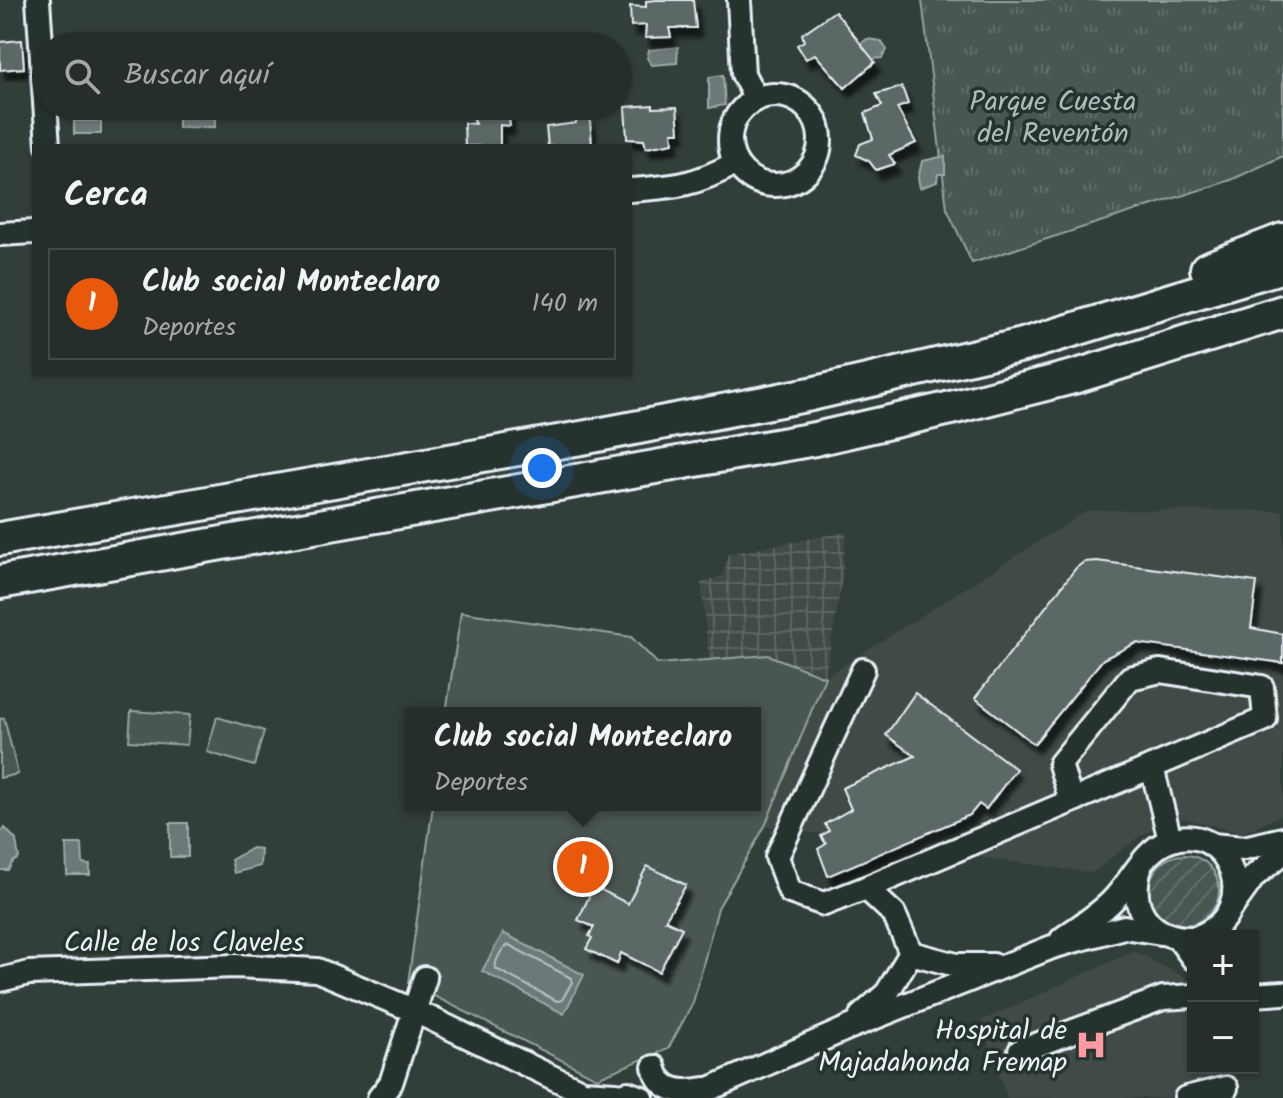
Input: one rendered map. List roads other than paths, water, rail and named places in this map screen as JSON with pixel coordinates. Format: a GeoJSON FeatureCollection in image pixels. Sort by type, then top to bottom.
{"type":"FeatureCollection","features":[{"type":"Feature","properties":{"kind":"highway"},"geometry":{"type":"LineString","coordinates":[[1023,345],[1140,292],[1283,240]]}},
{"type":"Feature","properties":{"kind":"highway"},"geometry":{"type":"LineString","coordinates":[[0,539],[587,437],[811,394],[1023,345],[1283,266]]}},
{"type":"Feature","properties":{"kind":"highway"},"geometry":{"type":"LineString","coordinates":[[0,582],[815,439],[1077,376],[1283,312]]}},
{"type":"Feature","properties":{"kind":"street"},"geometry":{"type":"LineString","coordinates":[[38,0],[40,32]]}},
{"type":"Feature","properties":{"kind":"street"},"geometry":{"type":"LineString","coordinates":[[739,0],[743,74],[756,99]]}},
{"type":"Feature","properties":{"kind":"street"},"geometry":{"type":"LineString","coordinates":[[770,95],[799,101],[818,124],[821,139],[819,154],[812,167],[788,184],[758,182],[736,163],[731,149],[735,120],[756,99],[770,95]]}},
{"type":"Feature","properties":{"kind":"street"},"geometry":{"type":"LineString","coordinates":[[46,120],[48,144]]}},
{"type":"Feature","properties":{"kind":"street"},"geometry":{"type":"LineString","coordinates":[[632,190],[681,186],[712,176],[736,163]]}},
{"type":"Feature","properties":{"kind":"street"},"geometry":{"type":"LineString","coordinates":[[0,234],[32,232]]}},
{"type":"Feature","properties":{"kind":"street"},"geometry":{"type":"LineString","coordinates":[[863,670],[777,857],[790,892],[824,904],[866,888],[1274,716],[1262,687],[1160,671],[1130,678],[1060,764],[1071,801]]}},
{"type":"Feature","properties":{"kind":"street"},"geometry":{"type":"LineString","coordinates":[[1152,767],[1170,840]]}},
{"type":"Feature","properties":{"kind":"street"},"geometry":{"type":"LineString","coordinates":[[1052,947],[1111,903],[1153,850],[1170,840],[1184,838],[1244,848],[1283,839]]}},
{"type":"Feature","properties":{"kind":"street"},"geometry":{"type":"LineString","coordinates":[[1212,845],[1224,856],[1233,871],[1236,888],[1233,905]]}},
{"type":"Feature","properties":{"kind":"street"},"geometry":{"type":"LineString","coordinates":[[1204,930],[1225,920],[1254,876],[1283,853]]}},
{"type":"Feature","properties":{"kind":"street"},"geometry":{"type":"LineString","coordinates":[[1140,866],[1135,884],[1137,903],[1147,920],[1187,933]]}},
{"type":"Feature","properties":{"kind":"street"},"geometry":{"type":"LineString","coordinates":[[866,888],[894,914],[911,953]]}},
{"type":"Feature","properties":{"kind":"street"},"geometry":{"type":"LineString","coordinates":[[689,1098],[848,1028],[1052,947],[1124,927],[1187,934]]}},
{"type":"Feature","properties":{"kind":"street"},"geometry":{"type":"LineString","coordinates":[[911,953],[956,965],[1006,965]]}},
{"type":"Feature","properties":{"kind":"street"},"geometry":{"type":"LineString","coordinates":[[848,1028],[887,993],[911,953]]}},
{"type":"Feature","properties":{"kind":"street","name":"Calle de los Claveles"},"geometry":{"type":"LineString","coordinates":[[0,980],[29,973],[210,967],[317,970],[415,1011],[584,1095],[628,1093],[642,1098]]}},
{"type":"Feature","properties":{"kind":"street"},"geometry":{"type":"LineString","coordinates":[[379,1098],[391,1083],[425,978]]}},
{"type":"Feature","properties":{"kind":"street"},"geometry":{"type":"LineString","coordinates":[[1259,995],[1283,993]]}},
{"type":"Feature","properties":{"kind":"street"},"geometry":{"type":"LineString","coordinates":[[1020,1051],[1163,998],[1187,996]]}},
{"type":"Feature","properties":{"kind":"street"},"geometry":{"type":"LineString","coordinates":[[654,1067],[657,1078],[670,1088],[684,1093],[710,1089]]}},
{"type":"Feature","properties":{"kind":"street"},"geometry":{"type":"LineString","coordinates":[[1186,1098],[1226,1085]]}},
{"type":"Feature","properties":{"kind":"water"},"geometry":{"type":"Polygon","coordinates":[[[867,39],[881,41],[887,50],[882,58],[873,59],[860,44],[867,39]]]}},
{"type":"Feature","properties":{"kind":"water"},"geometry":{"type":"Polygon","coordinates":[[[678,47],[677,63],[652,65],[647,58],[649,50],[678,47]]]}},
{"type":"Feature","properties":{"kind":"water"},"geometry":{"type":"Polygon","coordinates":[[[723,75],[725,105],[709,108],[709,77],[723,75]]]}},
{"type":"Feature","properties":{"kind":"water"},"geometry":{"type":"Polygon","coordinates":[[[178,120],[215,120],[215,127],[178,128],[178,120]]]}},
{"type":"Feature","properties":{"kind":"water"},"geometry":{"type":"Polygon","coordinates":[[[74,121],[101,121],[101,134],[74,134],[74,121]]]}},
{"type":"Feature","properties":{"kind":"water"},"geometry":{"type":"Polygon","coordinates":[[[945,156],[945,174],[938,174],[937,182],[920,188],[918,178],[922,161],[945,156]]]}},
{"type":"Feature","properties":{"kind":"water"},"geometry":{"type":"Polygon","coordinates":[[[170,823],[188,823],[188,857],[170,857],[170,823]]]}},
{"type":"Feature","properties":{"kind":"water"},"geometry":{"type":"Polygon","coordinates":[[[5,828],[16,840],[19,858],[8,870],[0,870],[0,833],[5,828]]]}},
{"type":"Feature","properties":{"kind":"water"},"geometry":{"type":"Polygon","coordinates":[[[66,844],[82,844],[83,864],[90,865],[90,875],[67,875],[66,844]]]}},
{"type":"Feature","properties":{"kind":"water"},"geometry":{"type":"Polygon","coordinates":[[[252,848],[261,849],[260,866],[234,873],[231,860],[252,848]]]}},
{"type":"Feature","properties":{"kind":"water"},"geometry":{"type":"Polygon","coordinates":[[[503,933],[584,975],[564,1014],[482,971],[503,933]]]}},
{"type":"Feature","properties":{"kind":"place","name":"Club social Monteclaro"},"geometry":{"type":"Point","coordinates":[583,867]}},
{"type":"Feature","properties":{"kind":"place","name":"Hospital de Majadahonda Fremap"},"geometry":{"type":"Point","coordinates":[1091,1045]}},
{"type":"Feature","properties":{"kind":"park label","name":"Parque Cuesta del Reventón"},"geometry":{"type":"Point","coordinates":[1053,116]}}]}
